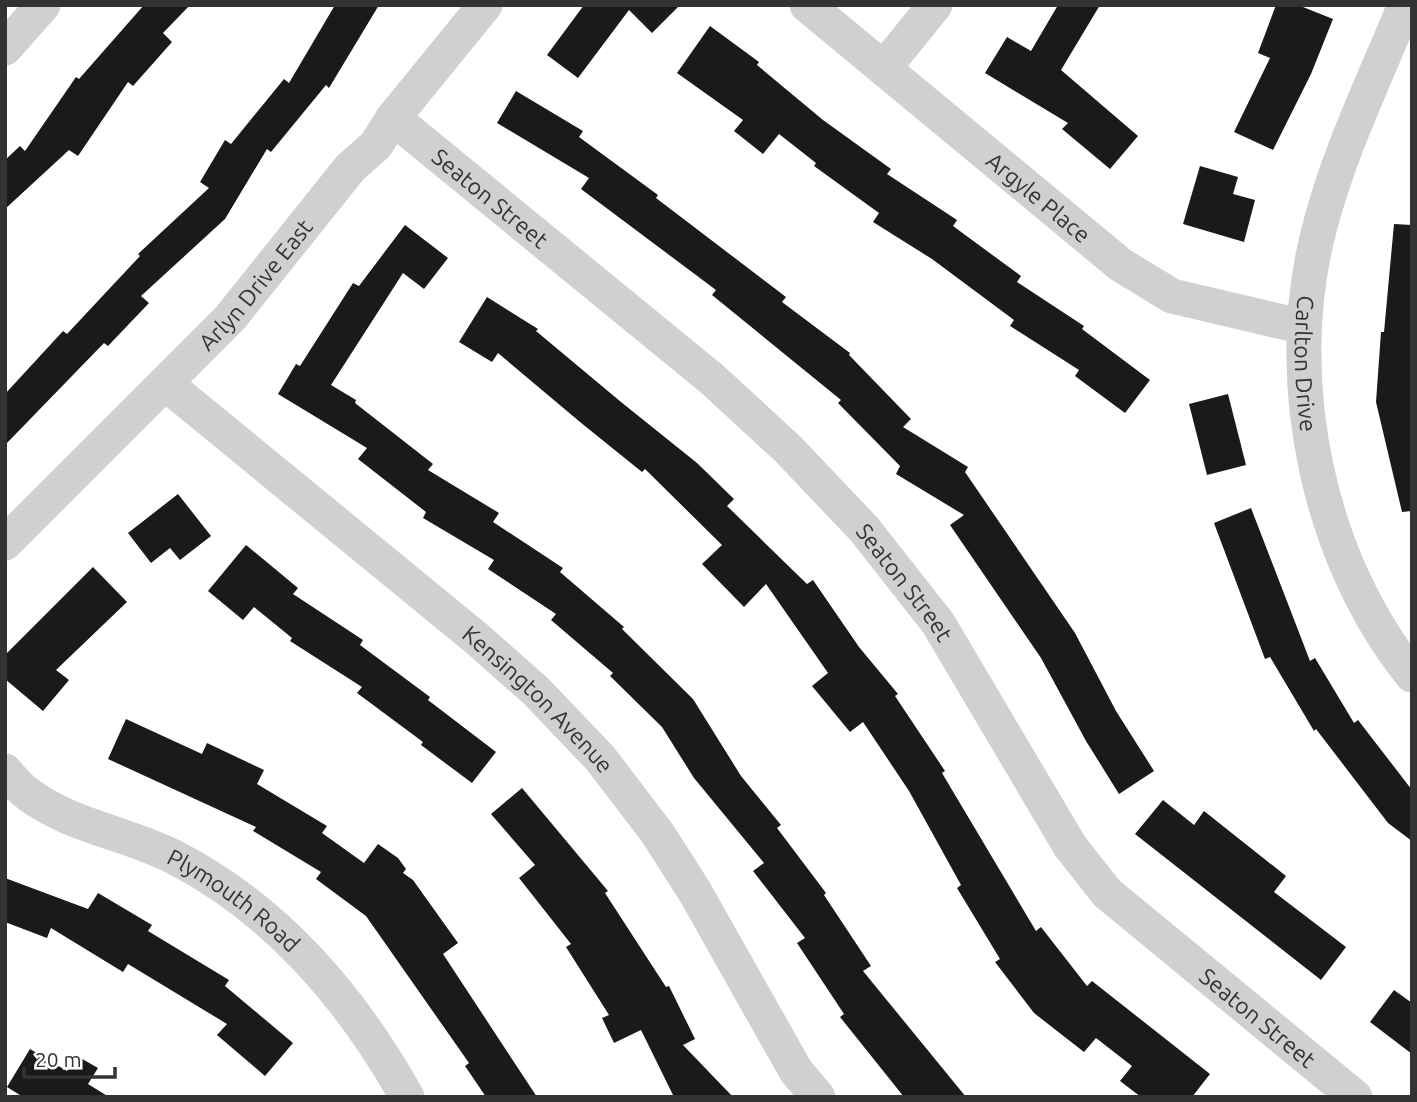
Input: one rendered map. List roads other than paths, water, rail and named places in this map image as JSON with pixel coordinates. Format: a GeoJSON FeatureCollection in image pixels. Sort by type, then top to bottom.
{"type":"FeatureCollection","features":[{"type":"Feature","properties":{"kind":"street"},"geometry":{"type":"LineString","coordinates":[[5,48],[43,5]]}},
{"type":"Feature","properties":{"kind":"street","name":"Arlyn Drive East"},"geometry":{"type":"LineString","coordinates":[[5,543],[230,317],[350,168],[376,145],[393,118],[485,5]]}},
{"type":"Feature","properties":{"kind":"street","name":"Argyle Place"},"geometry":{"type":"LineString","coordinates":[[807,5],[1121,265],[1172,296],[1304,327]]}},
{"type":"Feature","properties":{"kind":"street"},"geometry":{"type":"LineString","coordinates":[[884,68],[935,5]]}},
{"type":"Feature","properties":{"kind":"street","name":"Carlton Drive"},"geometry":{"type":"LineString","coordinates":[[1405,5],[1332,184],[1316,240],[1304,327],[1309,432],[1323,500],[1359,592],[1412,675]]}},
{"type":"Feature","properties":{"kind":"street","name":"Seaton Street"},"geometry":{"type":"LineString","coordinates":[[393,118],[712,379],[788,449],[864,529],[938,623],[1070,846],[1107,893],[1355,1097]]}},
{"type":"Feature","properties":{"kind":"street","name":"Kensington Avenue"},"geometry":{"type":"LineString","coordinates":[[166,384],[476,638],[536,691],[600,758],[658,834],[796,1071],[818,1097]]}},
{"type":"Feature","properties":{"kind":"street","name":"Plymouth Road"},"geometry":{"type":"LineString","coordinates":[[5,771],[28,794],[62,813],[173,856],[240,897],[288,936],[354,1011],[407,1097]]}}]}
